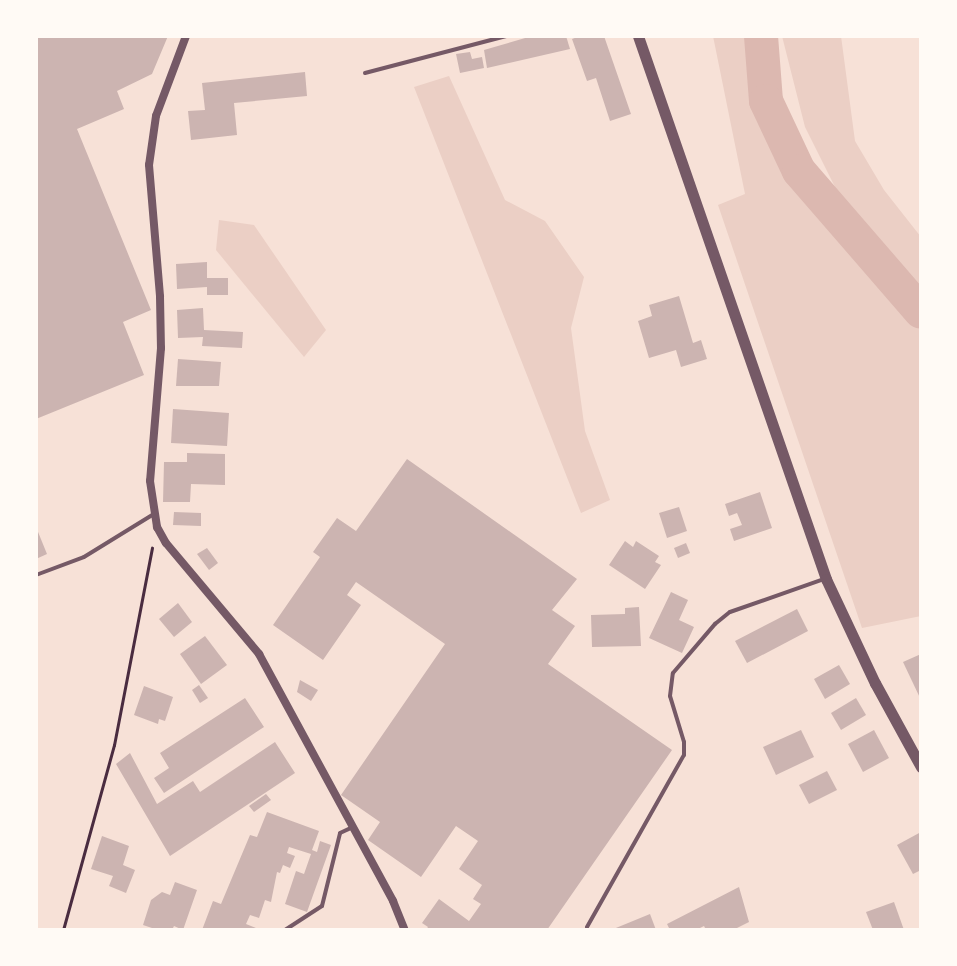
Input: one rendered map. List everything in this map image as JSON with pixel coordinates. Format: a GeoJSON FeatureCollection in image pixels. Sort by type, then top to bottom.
{"type":"FeatureCollection","features":[{"type":"Feature","properties":{"kind":"street"},"geometry":{"type":"LineString","coordinates":[[186,36],[156,116],[149,165],[161,310],[150,481],[157,527],[166,543],[259,654],[393,901],[405,930]]}},
{"type":"Feature","properties":{"kind":"street"},"geometry":{"type":"LineString","coordinates":[[638,36],[826,579],[875,683],[921,767]]}},
{"type":"Feature","properties":{"kind":"lane"},"geometry":{"type":"LineString","coordinates":[[365,73],[506,36]]}},
{"type":"Feature","properties":{"kind":"lane"},"geometry":{"type":"LineString","coordinates":[[36,575],[84,557],[154,514]]}},
{"type":"Feature","properties":{"kind":"lane"},"geometry":{"type":"LineString","coordinates":[[587,927],[684,755],[684,742],[670,696],[673,673],[715,624],[730,612],[826,579]]}},
{"type":"Feature","properties":{"kind":"lane"},"geometry":{"type":"LineString","coordinates":[[285,930],[322,906],[340,833],[353,827]]}},
{"type":"Feature","properties":{"kind":"path"},"geometry":{"type":"LineString","coordinates":[[63,930],[114,745],[157,527]]}},
{"type":"Feature","properties":{"kind":"shaded area"},"geometry":{"type":"Polygon","coordinates":[[[713,36],[746,36],[762,125],[786,180],[921,330],[921,616],[862,628],[718,205],[745,194],[713,36]]]}},
{"type":"Feature","properties":{"kind":"shaded area"},"geometry":{"type":"Polygon","coordinates":[[[782,36],[841,36],[855,141],[884,190],[921,237],[921,287],[846,209],[805,127],[782,36]]]}},
{"type":"Feature","properties":{"kind":"shaded area"},"geometry":{"type":"Polygon","coordinates":[[[449,76],[505,200],[545,221],[584,277],[571,328],[585,431],[610,500],[581,513],[414,87],[449,76]]]}},
{"type":"Feature","properties":{"kind":"shaded area"},"geometry":{"type":"Polygon","coordinates":[[[219,220],[254,225],[326,330],[304,357],[216,250],[219,220]]]}},
{"type":"Feature","properties":{"kind":"building"},"geometry":{"type":"Polygon","coordinates":[[[36,36],[168,36],[152,74],[117,91],[124,109],[77,129],[151,310],[123,322],[144,375],[36,419],[36,36]]]}},
{"type":"Feature","properties":{"kind":"building"},"geometry":{"type":"Polygon","coordinates":[[[532,36],[566,36],[570,49],[487,68],[484,50],[532,36]]]}},
{"type":"Feature","properties":{"kind":"building"},"geometry":{"type":"Polygon","coordinates":[[[604,36],[631,114],[610,121],[596,78],[587,81],[572,39],[604,36]]]}},
{"type":"Feature","properties":{"kind":"building"},"geometry":{"type":"Polygon","coordinates":[[[470,52],[472,59],[482,57],[484,68],[460,73],[456,54],[470,52]]]}},
{"type":"Feature","properties":{"kind":"building"},"geometry":{"type":"Polygon","coordinates":[[[305,72],[307,96],[234,103],[237,135],[191,140],[188,111],[205,110],[202,83],[305,72]]]}},
{"type":"Feature","properties":{"kind":"building"},"geometry":{"type":"Polygon","coordinates":[[[207,262],[207,278],[228,278],[228,295],[207,295],[207,287],[177,289],[176,264],[207,262]]]}},
{"type":"Feature","properties":{"kind":"building"},"geometry":{"type":"Polygon","coordinates":[[[679,296],[693,343],[701,340],[707,359],[681,367],[676,350],[649,358],[638,321],[652,316],[649,305],[679,296]]]}},
{"type":"Feature","properties":{"kind":"building"},"geometry":{"type":"Polygon","coordinates":[[[203,308],[204,330],[243,332],[242,348],[202,346],[203,337],[178,338],[177,310],[203,308]]]}},
{"type":"Feature","properties":{"kind":"building"},"geometry":{"type":"Polygon","coordinates":[[[178,359],[221,362],[219,386],[176,386],[178,359]]]}},
{"type":"Feature","properties":{"kind":"building"},"geometry":{"type":"Polygon","coordinates":[[[173,409],[229,413],[227,446],[171,443],[173,409]]]}},
{"type":"Feature","properties":{"kind":"building"},"geometry":{"type":"Polygon","coordinates":[[[187,453],[225,454],[225,485],[191,484],[190,502],[163,502],[164,462],[187,462],[187,453]]]}},
{"type":"Feature","properties":{"kind":"building"},"geometry":{"type":"Polygon","coordinates":[[[407,459],[577,579],[552,610],[575,626],[548,664],[672,750],[547,930],[426,930],[428,927],[422,923],[439,899],[469,921],[481,904],[473,899],[482,885],[459,869],[478,841],[456,826],[421,877],[368,840],[380,822],[341,795],[445,644],[356,582],[347,595],[361,605],[323,660],[273,625],[320,557],[313,552],[337,518],[356,531],[407,459]]]}},
{"type":"Feature","properties":{"kind":"building"},"geometry":{"type":"Polygon","coordinates":[[[760,492],[772,528],[734,541],[730,529],[742,525],[737,513],[729,516],[725,504],[760,492]]]}},
{"type":"Feature","properties":{"kind":"building"},"geometry":{"type":"Polygon","coordinates":[[[679,507],[687,531],[667,538],[659,513],[679,507]]]}},
{"type":"Feature","properties":{"kind":"building"},"geometry":{"type":"Polygon","coordinates":[[[174,512],[201,513],[201,526],[173,525],[174,512]]]}},
{"type":"Feature","properties":{"kind":"building"},"geometry":{"type":"Polygon","coordinates":[[[36,527],[47,554],[36,559],[36,527]]]}},
{"type":"Feature","properties":{"kind":"building"},"geometry":{"type":"Polygon","coordinates":[[[625,541],[633,547],[636,541],[659,556],[655,562],[661,565],[645,589],[609,565],[625,541]]]}},
{"type":"Feature","properties":{"kind":"building"},"geometry":{"type":"Polygon","coordinates":[[[686,543],[690,553],[678,558],[674,548],[686,543]]]}},
{"type":"Feature","properties":{"kind":"building"},"geometry":{"type":"Polygon","coordinates":[[[207,548],[218,563],[209,570],[197,554],[207,548]]]}},
{"type":"Feature","properties":{"kind":"building"},"geometry":{"type":"Polygon","coordinates":[[[671,592],[688,600],[679,620],[694,627],[682,653],[649,638],[671,592]]]}},
{"type":"Feature","properties":{"kind":"building"},"geometry":{"type":"Polygon","coordinates":[[[178,603],[192,622],[174,637],[159,619],[178,603]]]}},
{"type":"Feature","properties":{"kind":"building"},"geometry":{"type":"Polygon","coordinates":[[[639,607],[641,646],[592,647],[591,615],[625,614],[625,608],[639,607]]]}},
{"type":"Feature","properties":{"kind":"building"},"geometry":{"type":"Polygon","coordinates":[[[797,609],[808,631],[747,663],[735,641],[797,609]]]}},
{"type":"Feature","properties":{"kind":"building"},"geometry":{"type":"Polygon","coordinates":[[[205,636],[227,665],[201,684],[180,654],[205,636]]]}},
{"type":"Feature","properties":{"kind":"building"},"geometry":{"type":"Polygon","coordinates":[[[921,654],[921,700],[903,662],[921,654]]]}},
{"type":"Feature","properties":{"kind":"building"},"geometry":{"type":"Polygon","coordinates":[[[839,665],[850,684],[825,699],[814,679],[839,665]]]}},
{"type":"Feature","properties":{"kind":"building"},"geometry":{"type":"Polygon","coordinates":[[[300,680],[318,690],[311,701],[297,692],[300,680]]]}},
{"type":"Feature","properties":{"kind":"building"},"geometry":{"type":"Polygon","coordinates":[[[199,685],[208,698],[200,703],[192,690],[199,685]]]}},
{"type":"Feature","properties":{"kind":"building"},"geometry":{"type":"Polygon","coordinates":[[[144,686],[173,697],[165,721],[159,719],[158,724],[134,715],[144,686]]]}},
{"type":"Feature","properties":{"kind":"building"},"geometry":{"type":"Polygon","coordinates":[[[245,698],[264,727],[164,793],[154,778],[169,768],[160,753],[245,698]]]}},
{"type":"Feature","properties":{"kind":"building"},"geometry":{"type":"Polygon","coordinates":[[[856,698],[866,715],[841,730],[831,713],[856,698]]]}},
{"type":"Feature","properties":{"kind":"building"},"geometry":{"type":"Polygon","coordinates":[[[801,730],[814,757],[776,775],[763,747],[801,730]]]}},
{"type":"Feature","properties":{"kind":"building"},"geometry":{"type":"Polygon","coordinates":[[[874,730],[889,758],[863,772],[848,744],[874,730]]]}},
{"type":"Feature","properties":{"kind":"building"},"geometry":{"type":"Polygon","coordinates":[[[275,742],[295,773],[170,856],[116,764],[130,753],[157,804],[193,781],[200,792],[275,742]]]}},
{"type":"Feature","properties":{"kind":"building"},"geometry":{"type":"Polygon","coordinates":[[[827,771],[837,790],[809,804],[799,785],[827,771]]]}},
{"type":"Feature","properties":{"kind":"building"},"geometry":{"type":"Polygon","coordinates":[[[266,794],[271,800],[254,812],[249,806],[266,794]]]}},
{"type":"Feature","properties":{"kind":"building"},"geometry":{"type":"Polygon","coordinates":[[[267,812],[319,831],[312,850],[317,852],[320,841],[331,845],[307,912],[285,904],[296,871],[304,874],[311,854],[289,847],[287,853],[295,856],[290,868],[283,865],[280,873],[277,872],[271,902],[265,900],[259,918],[250,915],[246,924],[261,930],[202,930],[213,901],[221,904],[250,835],[257,837],[267,812]]]}},
{"type":"Feature","properties":{"kind":"building"},"geometry":{"type":"Polygon","coordinates":[[[921,832],[921,870],[913,874],[897,845],[921,832]]]}},
{"type":"Feature","properties":{"kind":"building"},"geometry":{"type":"Polygon","coordinates":[[[102,836],[129,846],[123,865],[135,870],[126,893],[109,886],[113,876],[91,869],[102,836]]]}},
{"type":"Feature","properties":{"kind":"building"},"geometry":{"type":"Polygon","coordinates":[[[175,882],[197,890],[183,930],[174,926],[172,930],[158,930],[143,925],[151,900],[162,892],[170,895],[175,882]]]}},
{"type":"Feature","properties":{"kind":"building"},"geometry":{"type":"Polygon","coordinates":[[[739,887],[749,922],[733,930],[706,930],[704,926],[696,930],[670,930],[667,924],[739,887]]]}},
{"type":"Feature","properties":{"kind":"building"},"geometry":{"type":"Polygon","coordinates":[[[894,902],[904,930],[873,930],[866,912],[894,902]]]}},
{"type":"Feature","properties":{"kind":"building"},"geometry":{"type":"Polygon","coordinates":[[[650,914],[656,930],[611,930],[650,914]]]}},
{"type":"Feature","properties":{"kind":"waterway"},"geometry":{"type":"LineString","coordinates":[[761,36],[766,101],[799,171],[921,312]]}}]}
